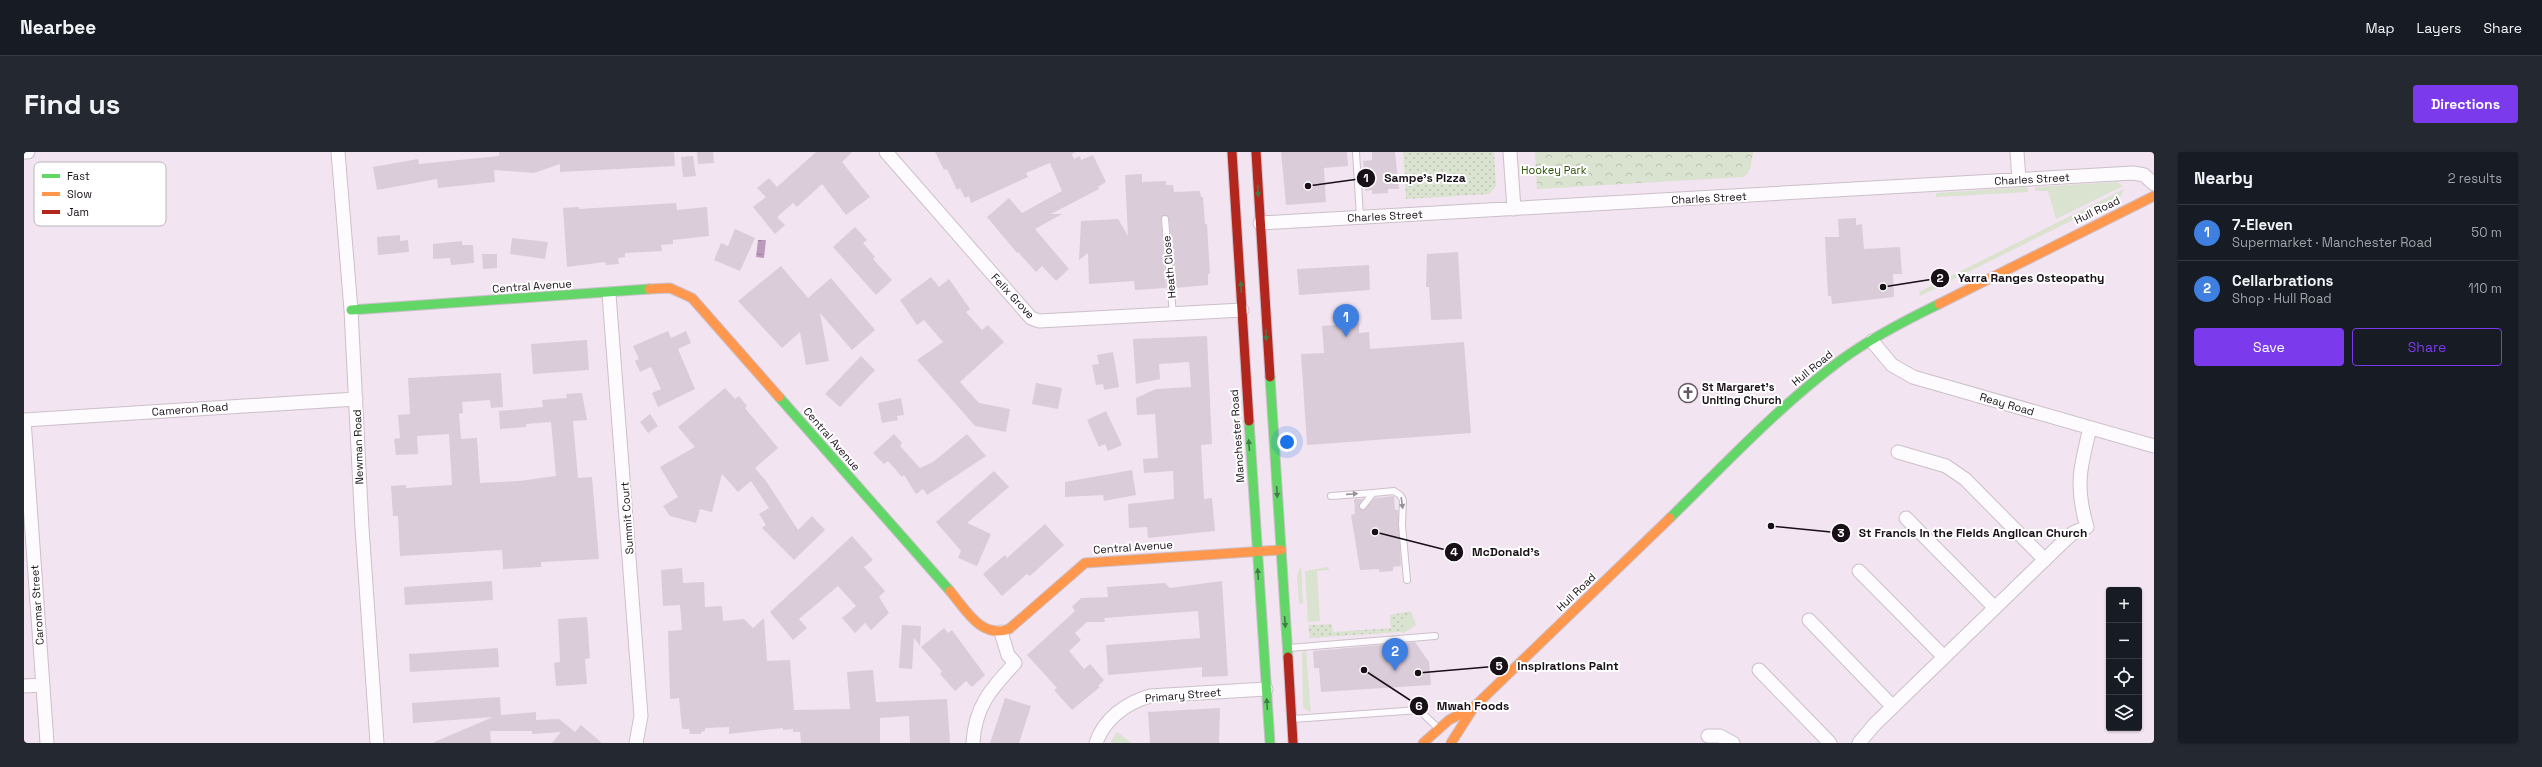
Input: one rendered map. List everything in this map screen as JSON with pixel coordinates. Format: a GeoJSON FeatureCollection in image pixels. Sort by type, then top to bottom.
{"type":"FeatureCollection","features":[{"type":"Feature","properties":{"kind":"main road","name":"Manchester Road"},"geometry":{"type":"LineString","coordinates":[[1232,152],[1270,743]]}},
{"type":"Feature","properties":{"kind":"main road"},"geometry":{"type":"LineString","coordinates":[[1256,152],[1293,743]]}},
{"type":"Feature","properties":{"kind":"main road","name":"Hull Road"},"geometry":{"type":"LineString","coordinates":[[1451,743],[1474,707],[1795,397],[1842,359],[1906,320],[2154,196]]}},
{"type":"Feature","properties":{"kind":"main road"},"geometry":{"type":"LineString","coordinates":[[1236,225],[1260,224]]}},
{"type":"Feature","properties":{"kind":"main road","name":"Central Avenue"},"geometry":{"type":"LineString","coordinates":[[351,310],[609,294],[670,288],[692,298],[982,628],[987,631],[1001,632],[1016,624],[1085,563],[1281,550]]}},
{"type":"Feature","properties":{"kind":"main road","name":"Hull Road"},"geometry":{"type":"LineString","coordinates":[[1423,743],[1438,728],[1474,707]]}},
{"type":"Feature","properties":{"kind":"street","name":"Newman Road"},"geometry":{"type":"LineString","coordinates":[[338,152],[351,310],[362,528],[377,743]]}},
{"type":"Feature","properties":{"kind":"street","name":"Felix Grove"},"geometry":{"type":"LineString","coordinates":[[886,152],[1031,318],[1048,322],[1242,310]]}},
{"type":"Feature","properties":{"kind":"street"},"geometry":{"type":"LineString","coordinates":[[1510,152],[1514,209]]}},
{"type":"Feature","properties":{"kind":"street"},"geometry":{"type":"LineString","coordinates":[[2017,152],[2019,179]]}},
{"type":"Feature","properties":{"kind":"street","name":"Charles Street"},"geometry":{"type":"LineString","coordinates":[[1260,224],[2133,173],[2144,176],[2154,184]]}},
{"type":"Feature","properties":{"kind":"street","name":"Summit Court"},"geometry":{"type":"LineString","coordinates":[[609,294],[641,716],[636,743]]}},
{"type":"Feature","properties":{"kind":"street","name":"Reay Road"},"geometry":{"type":"LineString","coordinates":[[1872,341],[1892,365],[1914,376],[2154,446]]}},
{"type":"Feature","properties":{"kind":"street","name":"Cameron Road"},"geometry":{"type":"LineString","coordinates":[[24,420],[356,399]]}},
{"type":"Feature","properties":{"kind":"street","name":"Caromar Street"},"geometry":{"type":"LineString","coordinates":[[24,420],[47,743]]}},
{"type":"Feature","properties":{"kind":"street"},"geometry":{"type":"LineString","coordinates":[[1859,743],[1893,707],[2045,560],[2074,534],[2087,528],[2079,491],[2080,467],[2090,428]]}},
{"type":"Feature","properties":{"kind":"street"},"geometry":{"type":"LineString","coordinates":[[1898,452],[1946,466],[1965,479],[2045,560]]}},
{"type":"Feature","properties":{"kind":"street"},"geometry":{"type":"LineString","coordinates":[[1906,518],[1995,608]]}},
{"type":"Feature","properties":{"kind":"street"},"geometry":{"type":"LineString","coordinates":[[1859,570],[1944,657]]}},
{"type":"Feature","properties":{"kind":"street"},"geometry":{"type":"LineString","coordinates":[[1808,620],[1893,707]]}},
{"type":"Feature","properties":{"kind":"street"},"geometry":{"type":"LineString","coordinates":[[973,743],[977,719],[983,702],[991,689],[1015,663],[1008,655],[1001,632]]}},
{"type":"Feature","properties":{"kind":"street"},"geometry":{"type":"LineString","coordinates":[[1759,670],[1830,743]]}},
{"type":"Feature","properties":{"kind":"street"},"geometry":{"type":"LineString","coordinates":[[24,686],[43,685]]}},
{"type":"Feature","properties":{"kind":"street","name":"Primary Street"},"geometry":{"type":"LineString","coordinates":[[1096,743],[1113,717],[1122,707],[1136,700],[1150,696],[1266,689]]}},
{"type":"Feature","properties":{"kind":"street"},"geometry":{"type":"LineString","coordinates":[[1708,736],[1720,736],[1733,743]]}},
{"type":"Feature","properties":{"kind":"lane"},"geometry":{"type":"LineString","coordinates":[[1356,152],[1360,218]]}},
{"type":"Feature","properties":{"kind":"lane","name":"Heath Close"},"geometry":{"type":"LineString","coordinates":[[1165,218],[1172,315]]}},
{"type":"Feature","properties":{"kind":"lane"},"geometry":{"type":"LineString","coordinates":[[1330,496],[1394,492],[1400,495],[1403,500],[1402,525],[1407,580]]}},
{"type":"Feature","properties":{"kind":"lane"},"geometry":{"type":"LineString","coordinates":[[1363,506],[1373,493]]}},
{"type":"Feature","properties":{"kind":"lane"},"geometry":{"type":"LineString","coordinates":[[1287,648],[1435,636]]}},
{"type":"Feature","properties":{"kind":"lane"},"geometry":{"type":"LineString","coordinates":[[1292,719],[1419,710],[1438,728]]}},
{"type":"Feature","properties":{"kind":"green space"},"geometry":{"type":"Polygon","coordinates":[[[1403,152],[1494,152],[1496,186],[1489,194],[1406,199],[1403,152]]]}},
{"type":"Feature","properties":{"kind":"green space","name":"Hookey Park"},"geometry":{"type":"Polygon","coordinates":[[[1535,152],[1753,153],[1750,170],[1744,177],[1537,189],[1535,152]]]}},
{"type":"Feature","properties":{"kind":"green space"},"geometry":{"type":"Polygon","coordinates":[[[2117,182],[2123,186],[2056,219],[2048,191],[2035,191],[2035,187],[2117,182]]]}},
{"type":"Feature","properties":{"kind":"green space"},"geometry":{"type":"Polygon","coordinates":[[[2027,187],[2028,192],[1936,197],[1936,193],[2027,187]]]}},
{"type":"Feature","properties":{"kind":"green space"},"geometry":{"type":"Polygon","coordinates":[[[2124,189],[2121,196],[1920,296],[1919,292],[2124,189]]]}},
{"type":"Feature","properties":{"kind":"green space"},"geometry":{"type":"Polygon","coordinates":[[[1301,566],[1303,603],[1299,604],[1297,575],[1301,566]]]}},
{"type":"Feature","properties":{"kind":"green space"},"geometry":{"type":"Polygon","coordinates":[[[1328,567],[1329,570],[1317,571],[1320,621],[1308,622],[1305,571],[1328,567]]]}},
{"type":"Feature","properties":{"kind":"green space"},"geometry":{"type":"Polygon","coordinates":[[[1411,611],[1416,625],[1404,633],[1400,632],[1411,611]]]}},
{"type":"Feature","properties":{"kind":"green space"},"geometry":{"type":"Polygon","coordinates":[[[1411,611],[1400,632],[1310,638],[1308,625],[1332,624],[1333,632],[1391,628],[1390,615],[1411,611]]]}},
{"type":"Feature","properties":{"kind":"green space"},"geometry":{"type":"Polygon","coordinates":[[[1306,650],[1311,712],[1303,708],[1302,653],[1306,650]]]}},
{"type":"Feature","properties":{"kind":"green space"},"geometry":{"type":"Polygon","coordinates":[[[1117,732],[1130,742],[1131,743],[1110,743],[1117,732]]]}},
{"type":"Feature","properties":{"kind":"water"},"geometry":{"type":"Polygon","coordinates":[[[758,240],[766,240],[764,258],[756,257],[758,240]]]}},
{"type":"Feature","properties":{"kind":"building"},"geometry":{"type":"Polygon","coordinates":[[[499,152],[674,152],[675,166],[560,172],[560,164],[534,173],[494,170],[495,182],[438,188],[437,179],[377,190],[373,167],[418,159],[419,164],[499,156],[499,152]]]}},
{"type":"Feature","properties":{"kind":"building"},"geometry":{"type":"Polygon","coordinates":[[[697,152],[713,152],[714,163],[698,164],[697,152]]]}},
{"type":"Feature","properties":{"kind":"building"},"geometry":{"type":"Polygon","coordinates":[[[816,152],[852,152],[842,162],[870,197],[846,215],[822,184],[797,207],[793,203],[777,217],[785,225],[775,234],[753,207],[766,197],[757,188],[769,178],[777,187],[816,152]]]}},
{"type":"Feature","properties":{"kind":"building"},"geometry":{"type":"Polygon","coordinates":[[[935,152],[1076,152],[1072,154],[1074,159],[1080,156],[1081,160],[1093,155],[1106,182],[1098,187],[1099,189],[1051,214],[1062,214],[1035,229],[1069,269],[1056,281],[1042,266],[1036,272],[1018,252],[1017,253],[987,217],[1009,198],[1022,213],[1062,191],[1050,163],[1026,173],[1028,177],[971,203],[969,196],[965,198],[960,188],[957,190],[947,169],[944,170],[935,152]]]}},
{"type":"Feature","properties":{"kind":"building"},"geometry":{"type":"Polygon","coordinates":[[[1281,152],[1347,152],[1348,166],[1324,168],[1326,202],[1286,205],[1281,152]]]}},
{"type":"Feature","properties":{"kind":"building"},"geometry":{"type":"Polygon","coordinates":[[[1372,152],[1395,152],[1399,189],[1388,189],[1388,193],[1372,194],[1372,190],[1365,191],[1363,161],[1372,160],[1372,152]]]}},
{"type":"Feature","properties":{"kind":"building"},"geometry":{"type":"Polygon","coordinates":[[[693,156],[696,176],[683,177],[681,157],[693,156]]]}},
{"type":"Feature","properties":{"kind":"building"},"geometry":{"type":"Polygon","coordinates":[[[1142,174],[1142,182],[1166,181],[1166,185],[1173,185],[1174,192],[1200,191],[1201,197],[1203,197],[1205,224],[1207,224],[1210,274],[1208,274],[1208,285],[1175,288],[1169,219],[1165,215],[1161,219],[1166,288],[1135,290],[1134,281],[1089,284],[1088,253],[1079,260],[1081,221],[1118,219],[1128,236],[1125,175],[1142,174]]]}},
{"type":"Feature","properties":{"kind":"building"},"geometry":{"type":"Polygon","coordinates":[[[676,203],[677,210],[707,207],[709,236],[673,240],[673,244],[661,245],[662,251],[625,253],[625,257],[618,258],[619,264],[606,265],[605,262],[567,267],[563,208],[579,207],[579,209],[676,203]]]}},
{"type":"Feature","properties":{"kind":"building"},"geometry":{"type":"Polygon","coordinates":[[[1856,218],[1856,225],[1862,224],[1864,249],[1900,247],[1902,274],[1893,274],[1894,297],[1832,304],[1831,296],[1828,296],[1825,237],[1839,237],[1838,219],[1856,218]]]}},
{"type":"Feature","properties":{"kind":"building"},"geometry":{"type":"Polygon","coordinates":[[[855,227],[867,240],[863,243],[875,257],[873,259],[892,280],[876,295],[833,247],[855,227]]]}},
{"type":"Feature","properties":{"kind":"building"},"geometry":{"type":"Polygon","coordinates":[[[735,229],[755,238],[740,271],[714,260],[721,243],[728,246],[735,229]]]}},
{"type":"Feature","properties":{"kind":"building"},"geometry":{"type":"Polygon","coordinates":[[[400,235],[400,241],[408,240],[409,252],[378,255],[377,237],[400,235]]]}},
{"type":"Feature","properties":{"kind":"building"},"geometry":{"type":"Polygon","coordinates":[[[512,238],[548,242],[545,259],[510,254],[512,238]]]}},
{"type":"Feature","properties":{"kind":"building"},"geometry":{"type":"Polygon","coordinates":[[[462,241],[462,245],[473,245],[474,263],[451,265],[450,258],[433,259],[433,244],[462,241]]]}},
{"type":"Feature","properties":{"kind":"building"},"geometry":{"type":"Polygon","coordinates":[[[1458,252],[1462,319],[1431,320],[1429,287],[1426,287],[1427,254],[1458,252]]]}},
{"type":"Feature","properties":{"kind":"building"},"geometry":{"type":"Polygon","coordinates":[[[482,254],[497,254],[497,268],[483,269],[482,254]]]}},
{"type":"Feature","properties":{"kind":"building"},"geometry":{"type":"Polygon","coordinates":[[[1369,265],[1370,290],[1299,295],[1297,269],[1369,265]]]}},
{"type":"Feature","properties":{"kind":"building"},"geometry":{"type":"Polygon","coordinates":[[[781,266],[808,298],[831,278],[875,330],[852,350],[820,313],[829,361],[806,365],[800,332],[782,348],[738,301],[781,266]]]}},
{"type":"Feature","properties":{"kind":"building"},"geometry":{"type":"Polygon","coordinates":[[[931,277],[939,287],[949,279],[970,309],[966,312],[982,330],[988,325],[1004,342],[960,382],[979,403],[1010,409],[1006,432],[975,426],[917,360],[943,342],[924,320],[917,325],[900,300],[931,277]]]}},
{"type":"Feature","properties":{"kind":"building"},"geometry":{"type":"Polygon","coordinates":[[[1359,323],[1359,333],[1369,332],[1370,349],[1464,342],[1471,433],[1307,445],[1301,354],[1324,353],[1322,326],[1359,323]]]}},
{"type":"Feature","properties":{"kind":"building"},"geometry":{"type":"Polygon","coordinates":[[[668,331],[671,338],[686,331],[691,343],[678,349],[695,389],[658,407],[652,393],[661,389],[651,367],[640,372],[635,361],[639,359],[633,346],[668,331]]]}},
{"type":"Feature","properties":{"kind":"building"},"geometry":{"type":"Polygon","coordinates":[[[1207,336],[1212,444],[1201,445],[1204,499],[1212,498],[1215,531],[1148,538],[1147,527],[1129,528],[1128,504],[1174,499],[1173,471],[1144,473],[1143,459],[1158,458],[1155,414],[1137,415],[1136,398],[1156,389],[1191,387],[1189,362],[1159,364],[1160,379],[1136,384],[1133,339],[1207,336]]]}},
{"type":"Feature","properties":{"kind":"building"},"geometry":{"type":"Polygon","coordinates":[[[587,340],[589,370],[533,374],[531,344],[587,340]]]}},
{"type":"Feature","properties":{"kind":"building"},"geometry":{"type":"Polygon","coordinates":[[[1113,352],[1119,387],[1104,390],[1103,384],[1096,385],[1092,365],[1099,364],[1097,355],[1113,352]]]}},
{"type":"Feature","properties":{"kind":"building"},"geometry":{"type":"Polygon","coordinates":[[[861,356],[875,370],[840,407],[825,394],[861,356]]]}},
{"type":"Feature","properties":{"kind":"building"},"geometry":{"type":"Polygon","coordinates":[[[501,373],[503,407],[491,408],[490,400],[462,402],[463,413],[459,414],[461,439],[477,438],[480,483],[519,481],[556,476],[551,422],[526,424],[526,427],[500,429],[499,411],[543,407],[542,400],[567,398],[566,394],[582,393],[587,420],[573,421],[578,478],[592,477],[599,559],[541,562],[541,567],[503,569],[502,550],[400,556],[398,516],[393,516],[391,486],[406,485],[406,488],[452,485],[449,434],[417,436],[418,454],[396,455],[394,439],[400,438],[398,415],[410,414],[408,378],[501,373]]]}},
{"type":"Feature","properties":{"kind":"building"},"geometry":{"type":"Polygon","coordinates":[[[1036,383],[1062,388],[1058,409],[1032,404],[1036,383]]]}},
{"type":"Feature","properties":{"kind":"building"},"geometry":{"type":"Polygon","coordinates":[[[725,388],[735,399],[739,396],[747,406],[745,408],[778,448],[755,468],[766,481],[798,530],[812,516],[825,530],[794,560],[762,528],[766,525],[759,514],[769,508],[751,481],[738,492],[722,474],[712,512],[700,509],[696,523],[670,516],[663,506],[678,497],[660,467],[695,447],[678,427],[725,388]]]}},
{"type":"Feature","properties":{"kind":"building"},"geometry":{"type":"Polygon","coordinates":[[[901,398],[904,415],[897,416],[898,420],[882,423],[878,403],[901,398]]]}},
{"type":"Feature","properties":{"kind":"building"},"geometry":{"type":"Polygon","coordinates":[[[1106,411],[1122,445],[1108,451],[1105,444],[1099,447],[1087,420],[1106,411]]]}},
{"type":"Feature","properties":{"kind":"building"},"geometry":{"type":"Polygon","coordinates":[[[650,414],[658,426],[648,433],[640,422],[650,414]]]}},
{"type":"Feature","properties":{"kind":"building"},"geometry":{"type":"Polygon","coordinates":[[[894,434],[902,443],[900,446],[920,468],[933,462],[967,434],[986,456],[927,495],[923,489],[916,494],[904,475],[902,477],[888,461],[884,464],[873,453],[894,434]]]}},
{"type":"Feature","properties":{"kind":"building"},"geometry":{"type":"Polygon","coordinates":[[[1132,470],[1136,495],[1104,501],[1103,495],[1065,497],[1065,482],[1132,470]]]}},
{"type":"Feature","properties":{"kind":"building"},"geometry":{"type":"Polygon","coordinates":[[[994,471],[1009,487],[967,523],[991,534],[977,566],[958,558],[961,551],[936,522],[994,471]]]}},
{"type":"Feature","properties":{"kind":"building"},"geometry":{"type":"Polygon","coordinates":[[[1394,496],[1395,510],[1398,510],[1401,566],[1393,567],[1393,571],[1379,572],[1379,569],[1360,570],[1351,515],[1355,514],[1354,499],[1363,499],[1359,506],[1363,510],[1375,498],[1394,496]]]}},
{"type":"Feature","properties":{"kind":"building"},"geometry":{"type":"Polygon","coordinates":[[[1045,524],[1064,545],[1030,576],[1027,574],[1002,596],[983,574],[1005,555],[1007,558],[1045,524]]]}},
{"type":"Feature","properties":{"kind":"building"},"geometry":{"type":"Polygon","coordinates":[[[852,536],[873,560],[864,567],[885,591],[879,597],[889,613],[871,630],[865,623],[855,633],[842,618],[856,606],[838,586],[799,619],[807,628],[793,640],[770,612],[852,536]]]}},
{"type":"Feature","properties":{"kind":"building"},"geometry":{"type":"Polygon","coordinates":[[[682,568],[683,583],[704,582],[705,607],[722,606],[723,621],[744,619],[753,628],[764,618],[767,661],[790,660],[794,710],[850,709],[847,672],[873,670],[876,702],[947,699],[950,743],[910,743],[909,716],[880,718],[880,743],[801,743],[800,732],[793,732],[793,729],[783,730],[783,728],[729,734],[729,727],[705,728],[705,731],[701,732],[701,734],[690,734],[689,729],[682,729],[679,698],[670,699],[668,631],[682,630],[680,605],[663,606],[661,570],[682,568]]]}},
{"type":"Feature","properties":{"kind":"building"},"geometry":{"type":"Polygon","coordinates":[[[492,581],[493,600],[405,605],[404,587],[492,581]]]}},
{"type":"Feature","properties":{"kind":"building"},"geometry":{"type":"Polygon","coordinates":[[[1222,581],[1228,676],[1202,677],[1202,667],[1108,675],[1106,645],[1200,638],[1198,611],[1104,618],[1105,622],[1087,622],[1075,633],[1081,640],[1069,651],[1084,669],[1090,664],[1104,680],[1098,686],[1100,687],[1072,710],[1054,690],[1057,688],[1027,655],[1075,611],[1072,607],[1081,598],[1108,597],[1107,587],[1165,583],[1170,588],[1222,581]]]}},
{"type":"Feature","properties":{"kind":"building"},"geometry":{"type":"Polygon","coordinates":[[[587,617],[590,658],[585,659],[587,684],[556,686],[554,663],[560,662],[558,619],[587,617]]]}},
{"type":"Feature","properties":{"kind":"building"},"geometry":{"type":"Polygon","coordinates":[[[902,625],[921,626],[920,646],[914,638],[912,669],[899,668],[902,625]]]}},
{"type":"Feature","properties":{"kind":"building"},"geometry":{"type":"Polygon","coordinates":[[[944,628],[948,633],[952,630],[985,675],[972,687],[966,681],[955,691],[940,674],[942,671],[921,647],[944,628]]]}},
{"type":"Feature","properties":{"kind":"building"},"geometry":{"type":"Polygon","coordinates":[[[1415,642],[1429,662],[1431,685],[1321,692],[1319,668],[1314,668],[1313,651],[1415,642]]]}},
{"type":"Feature","properties":{"kind":"building"},"geometry":{"type":"Polygon","coordinates":[[[498,648],[499,667],[410,672],[409,654],[498,648]]]}},
{"type":"Feature","properties":{"kind":"building"},"geometry":{"type":"Polygon","coordinates":[[[500,697],[501,715],[536,712],[536,720],[559,719],[575,732],[581,725],[602,743],[552,743],[561,732],[532,734],[532,731],[490,731],[491,743],[432,743],[493,717],[413,723],[412,703],[500,697]]]}},
{"type":"Feature","properties":{"kind":"building"},"geometry":{"type":"Polygon","coordinates":[[[1005,698],[1031,706],[1019,743],[990,743],[1005,698]]]}},
{"type":"Feature","properties":{"kind":"building"},"geometry":{"type":"Polygon","coordinates":[[[1220,708],[1219,743],[1150,743],[1148,712],[1220,708]]]}},
{"type":"Feature","properties":{"kind":"traffic: fast"},"geometry":{"type":"LineString","coordinates":[[351,310],[649,289]]}},
{"type":"Feature","properties":{"kind":"traffic: fast"},"geometry":{"type":"LineString","coordinates":[[1670,518],[1774,416],[1818,378],[1864,344],[1939,304]]}},
{"type":"Feature","properties":{"kind":"traffic: fast"},"geometry":{"type":"LineString","coordinates":[[1270,377],[1288,657]]}},
{"type":"Feature","properties":{"kind":"traffic: fast"},"geometry":{"type":"LineString","coordinates":[[779,397],[950,591]]}},
{"type":"Feature","properties":{"kind":"traffic: fast"},"geometry":{"type":"LineString","coordinates":[[1249,421],[1270,743]]}},
{"type":"Feature","properties":{"kind":"traffic: slow"},"geometry":{"type":"LineString","coordinates":[[1939,304],[2154,196]]}},
{"type":"Feature","properties":{"kind":"traffic: slow"},"geometry":{"type":"LineString","coordinates":[[649,289],[670,288],[692,298],[779,397]]}},
{"type":"Feature","properties":{"kind":"traffic: slow"},"geometry":{"type":"LineString","coordinates":[[1423,743],[1449,720],[1474,707],[1670,518]]}},
{"type":"Feature","properties":{"kind":"traffic: slow"},"geometry":{"type":"LineString","coordinates":[[950,591],[975,621],[990,630],[999,631],[1009,629],[1085,563],[1281,550]]}},
{"type":"Feature","properties":{"kind":"traffic: slow"},"geometry":{"type":"LineString","coordinates":[[1451,743],[1474,707]]}},
{"type":"Feature","properties":{"kind":"traffic: jam"},"geometry":{"type":"LineString","coordinates":[[1232,152],[1249,421]]}},
{"type":"Feature","properties":{"kind":"traffic: jam"},"geometry":{"type":"LineString","coordinates":[[1256,152],[1270,377]]}},
{"type":"Feature","properties":{"kind":"traffic: jam"},"geometry":{"type":"LineString","coordinates":[[1288,657],[1293,743]]}},
{"type":"Feature","properties":{"kind":"place","name":"Sampe's Pizza"},"geometry":{"type":"Point","coordinates":[1308,186]}},
{"type":"Feature","properties":{"kind":"place","name":"Yarra Ranges Osteopathy"},"geometry":{"type":"Point","coordinates":[1883,287]}},
{"type":"Feature","properties":{"kind":"place","name":"7-Eleven"},"geometry":{"type":"Point","coordinates":[1346,337]}},
{"type":"Feature","properties":{"kind":"place","name":"St Margaret's Uniting Church"},"geometry":{"type":"Point","coordinates":[1688,393]}},
{"type":"Feature","properties":{"kind":"place","name":"St Francis in the Fields Anglican Church"},"geometry":{"type":"Point","coordinates":[1771,526]}},
{"type":"Feature","properties":{"kind":"place","name":"McDonald's"},"geometry":{"type":"Point","coordinates":[1375,532]}},
{"type":"Feature","properties":{"kind":"place","name":"Mwah Foods"},"geometry":{"type":"Point","coordinates":[1364,670]}},
{"type":"Feature","properties":{"kind":"place","name":"Cellarbrations"},"geometry":{"type":"Point","coordinates":[1395,671]}},
{"type":"Feature","properties":{"kind":"place","name":"Inspirations Paint"},"geometry":{"type":"Point","coordinates":[1418,673]}}]}
